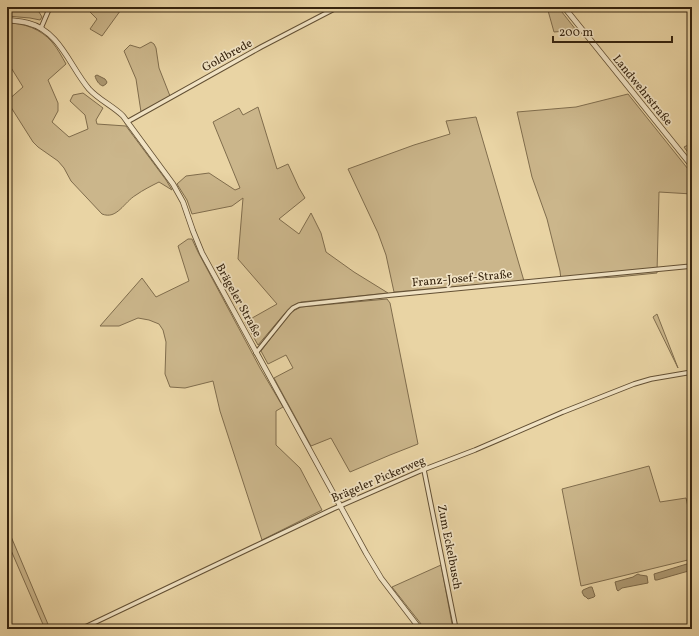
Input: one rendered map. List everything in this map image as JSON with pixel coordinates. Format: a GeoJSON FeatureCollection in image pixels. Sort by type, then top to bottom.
{"type":"FeatureCollection","features":[{"type":"Feature","properties":{"kind":"street"},"geometry":{"type":"LineString","coordinates":[[41,28],[50,7]]}},
{"type":"Feature","properties":{"kind":"street","name":"Goldbrede"},"geometry":{"type":"LineString","coordinates":[[127,122],[255,50],[338,7]]}},
{"type":"Feature","properties":{"kind":"street","name":"Landwehrstraße"},"geometry":{"type":"LineString","coordinates":[[564,7],[692,166]]}},
{"type":"Feature","properties":{"kind":"street","name":"Brägeler Straße"},"geometry":{"type":"LineString","coordinates":[[7,20],[29,23],[41,28],[51,35],[90,90],[118,112],[127,122],[173,184],[183,202],[202,253],[340,506],[381,578],[420,629]]}},
{"type":"Feature","properties":{"kind":"street","name":"Franz-Josef-Straße"},"geometry":{"type":"LineString","coordinates":[[256,353],[289,312],[299,305],[391,294],[692,266]]}},
{"type":"Feature","properties":{"kind":"street","name":"Brägeler Pickerweg"},"geometry":{"type":"LineString","coordinates":[[81,629],[340,506],[424,470],[634,384],[650,379],[692,372]]}},
{"type":"Feature","properties":{"kind":"street","name":"Zum Eckelbusch"},"geometry":{"type":"LineString","coordinates":[[424,470],[456,629]]}},
{"type":"Feature","properties":{"kind":"shaded area"},"geometry":{"type":"Polygon","coordinates":[[[7,7],[36,7],[42,17],[40,20],[7,16],[7,7]]]}},
{"type":"Feature","properties":{"kind":"shaded area"},"geometry":{"type":"Polygon","coordinates":[[[85,7],[123,7],[102,36],[90,29],[97,19],[85,7]]]}},
{"type":"Feature","properties":{"kind":"shaded area"},"geometry":{"type":"Polygon","coordinates":[[[547,7],[558,7],[576,30],[554,32],[547,7]]]}},
{"type":"Feature","properties":{"kind":"shaded area"},"geometry":{"type":"Polygon","coordinates":[[[7,23],[20,24],[32,28],[48,37],[66,64],[48,80],[58,103],[58,111],[52,122],[69,137],[88,129],[85,115],[70,101],[73,95],[83,93],[103,108],[96,120],[97,124],[126,126],[172,190],[159,182],[136,195],[112,215],[102,214],[71,181],[64,168],[58,161],[33,142],[7,101],[23,87],[10,66],[7,68],[7,23]]]}},
{"type":"Feature","properties":{"kind":"shaded area"},"geometry":{"type":"Polygon","coordinates":[[[151,42],[156,48],[159,68],[170,96],[141,112],[136,79],[124,51],[130,45],[140,48],[151,42]]]}},
{"type":"Feature","properties":{"kind":"shaded area"},"geometry":{"type":"Polygon","coordinates":[[[97,75],[105,79],[107,82],[106,84],[103,86],[97,81],[95,76],[97,75]]]}},
{"type":"Feature","properties":{"kind":"shaded area"},"geometry":{"type":"Polygon","coordinates":[[[628,94],[692,174],[692,194],[659,192],[657,273],[561,280],[547,219],[532,177],[517,112],[576,107],[628,94]]]}},
{"type":"Feature","properties":{"kind":"shaded area"},"geometry":{"type":"Polygon","coordinates":[[[258,107],[277,169],[288,164],[305,198],[279,219],[299,234],[311,213],[321,233],[326,252],[354,272],[388,293],[301,302],[293,306],[285,313],[258,345],[245,322],[277,304],[238,259],[243,198],[232,206],[192,214],[187,200],[177,184],[186,176],[209,173],[235,190],[240,188],[213,122],[239,108],[243,115],[258,107]]]}},
{"type":"Feature","properties":{"kind":"shaded area"},"geometry":{"type":"Polygon","coordinates":[[[476,117],[524,281],[394,292],[386,255],[378,233],[348,169],[414,145],[450,134],[446,121],[476,117]]]}},
{"type":"Feature","properties":{"kind":"shaded area"},"geometry":{"type":"Polygon","coordinates":[[[692,143],[692,158],[684,147],[692,143]]]}},
{"type":"Feature","properties":{"kind":"shaded area"},"geometry":{"type":"Polygon","coordinates":[[[188,239],[192,239],[260,368],[283,407],[276,411],[276,445],[300,468],[322,510],[262,540],[220,411],[213,381],[185,388],[170,387],[165,374],[166,342],[163,330],[159,324],[138,318],[119,326],[100,326],[142,278],[156,297],[189,281],[178,246],[188,239]]]}},
{"type":"Feature","properties":{"kind":"shaded area"},"geometry":{"type":"Polygon","coordinates":[[[387,299],[390,303],[418,444],[350,472],[331,438],[311,446],[274,378],[293,368],[286,355],[268,364],[261,351],[290,313],[301,307],[387,299]]]}},
{"type":"Feature","properties":{"kind":"shaded area"},"geometry":{"type":"Polygon","coordinates":[[[657,314],[678,368],[653,317],[657,314]]]}},
{"type":"Feature","properties":{"kind":"shaded area"},"geometry":{"type":"Polygon","coordinates":[[[649,466],[660,502],[686,498],[692,525],[692,559],[581,586],[562,489],[649,466]]]}},
{"type":"Feature","properties":{"kind":"shaded area"},"geometry":{"type":"Polygon","coordinates":[[[7,527],[50,629],[45,629],[7,541],[7,527]]]}},
{"type":"Feature","properties":{"kind":"shaded area"},"geometry":{"type":"Polygon","coordinates":[[[690,563],[692,565],[692,570],[655,580],[654,574],[690,563]]]}},
{"type":"Feature","properties":{"kind":"shaded area"},"geometry":{"type":"Polygon","coordinates":[[[441,565],[453,629],[425,629],[392,587],[441,565]]]}},
{"type":"Feature","properties":{"kind":"shaded area"},"geometry":{"type":"Polygon","coordinates":[[[638,574],[647,576],[648,583],[617,590],[615,582],[638,574]]]}},
{"type":"Feature","properties":{"kind":"shaded area"},"geometry":{"type":"Polygon","coordinates":[[[592,587],[595,596],[588,599],[582,592],[592,587]]]}}]}
